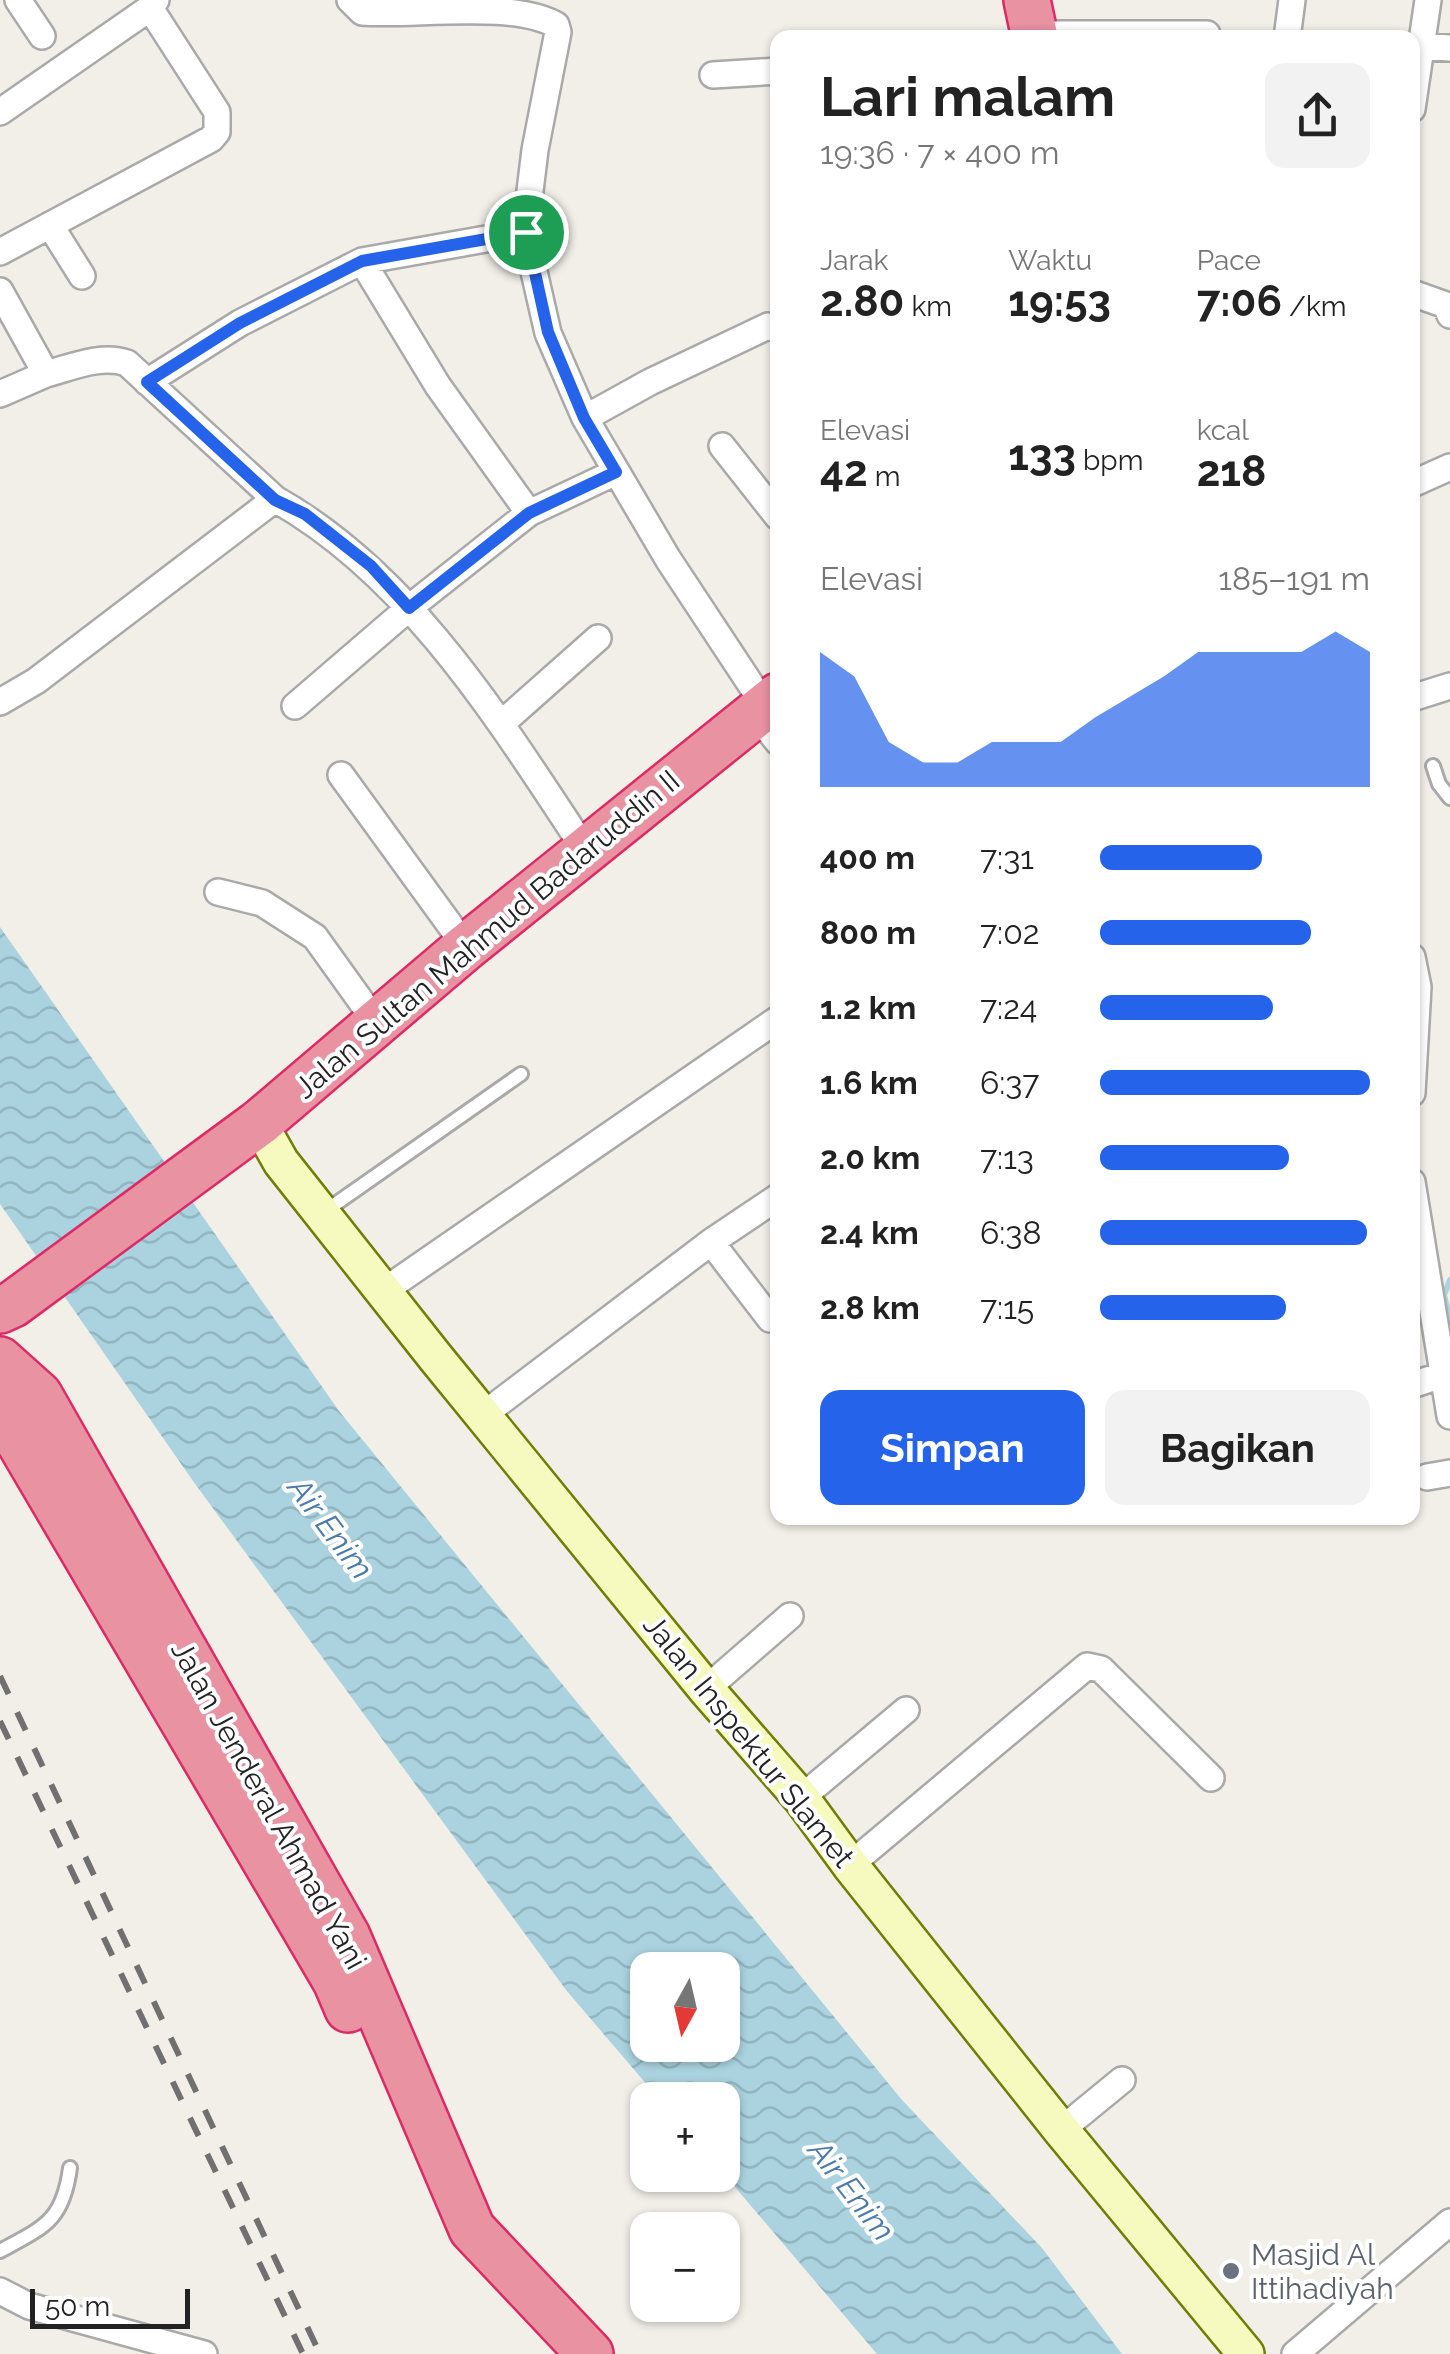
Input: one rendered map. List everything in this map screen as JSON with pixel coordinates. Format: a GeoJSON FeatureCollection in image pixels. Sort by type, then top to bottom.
{"type":"FeatureCollection","features":[{"type":"Feature","properties":{"kind":"highway","name":"Jalan Sultan Mahmud Badaruddin II"},"geometry":{"type":"LineString","coordinates":[[6,1307],[259,1122],[466,946],[769,714]]}},
{"type":"Feature","properties":{"kind":"highway","name":"Jalan Jenderal Ahmad Yani"},"geometry":{"type":"LineString","coordinates":[[0,1360],[39,1395],[348,1936],[472,2230],[590,2354]]}},
{"type":"Feature","properties":{"kind":"highway"},"geometry":{"type":"LineString","coordinates":[[0,1409],[336,1981],[443,2232],[466,2264],[553,2354]]}},
{"type":"Feature","properties":{"kind":"street"},"geometry":{"type":"LineString","coordinates":[[18,0],[42,36]]}},
{"type":"Feature","properties":{"kind":"street"},"geometry":{"type":"LineString","coordinates":[[350,0],[362,12],[504,13],[556,26],[526,232],[548,332],[584,418],[668,559],[769,714]]}},
{"type":"Feature","properties":{"kind":"street"},"geometry":{"type":"LineString","coordinates":[[1288,30],[1292,0]]}},
{"type":"Feature","properties":{"kind":"street"},"geometry":{"type":"LineString","coordinates":[[1420,41],[1428,0]]}},
{"type":"Feature","properties":{"kind":"street"},"geometry":{"type":"LineString","coordinates":[[0,112],[153,4],[217,112],[217,132],[211,140],[0,252]]}},
{"type":"Feature","properties":{"kind":"street"},"geometry":{"type":"LineString","coordinates":[[1032,24],[1137,30]]}},
{"type":"Feature","properties":{"kind":"street"},"geometry":{"type":"LineString","coordinates":[[1420,46],[1450,48]]}},
{"type":"Feature","properties":{"kind":"street"},"geometry":{"type":"LineString","coordinates":[[712,75],[770,71]]}},
{"type":"Feature","properties":{"kind":"street"},"geometry":{"type":"LineString","coordinates":[[50,224],[82,276]]}},
{"type":"Feature","properties":{"kind":"street"},"geometry":{"type":"LineString","coordinates":[[147,382],[240,323],[362,261],[526,232]]}},
{"type":"Feature","properties":{"kind":"street"},"geometry":{"type":"LineString","coordinates":[[362,261],[438,386],[529,513]]}},
{"type":"Feature","properties":{"kind":"street"},"geometry":{"type":"LineString","coordinates":[[0,292],[46,374]]}},
{"type":"Feature","properties":{"kind":"street"},"geometry":{"type":"LineString","coordinates":[[1420,296],[1449,308]]}},
{"type":"Feature","properties":{"kind":"street"},"geometry":{"type":"LineString","coordinates":[[584,418],[650,382],[770,326]]}},
{"type":"Feature","properties":{"kind":"street"},"geometry":{"type":"LineString","coordinates":[[0,394],[46,374],[115,358],[127,363],[275,500],[305,514],[371,566],[501,724],[586,851]]}},
{"type":"Feature","properties":{"kind":"street"},"geometry":{"type":"LineString","coordinates":[[722,446],[770,507]]}},
{"type":"Feature","properties":{"kind":"street"},"geometry":{"type":"LineString","coordinates":[[1420,480],[1450,466]]}},
{"type":"Feature","properties":{"kind":"street"},"geometry":{"type":"LineString","coordinates":[[295,706],[409,608],[529,513],[616,472]]}},
{"type":"Feature","properties":{"kind":"street"},"geometry":{"type":"LineString","coordinates":[[0,702],[36,680],[275,500]]}},
{"type":"Feature","properties":{"kind":"street"},"geometry":{"type":"LineString","coordinates":[[501,724],[598,638]]}},
{"type":"Feature","properties":{"kind":"street"},"geometry":{"type":"LineString","coordinates":[[1420,695],[1450,686]]}},
{"type":"Feature","properties":{"kind":"street"},"geometry":{"type":"LineString","coordinates":[[341,775],[466,946]]}},
{"type":"Feature","properties":{"kind":"street"},"geometry":{"type":"LineString","coordinates":[[218,892],[262,903],[315,937],[376,1022]]}},
{"type":"Feature","properties":{"kind":"street"},"geometry":{"type":"LineString","coordinates":[[385,1290],[770,1025]]}},
{"type":"Feature","properties":{"kind":"street","name":"Jalan Inspektur Slamet"},"geometry":{"type":"LineString","coordinates":[[259,1122],[282,1162],[483,1415],[706,1689],[801,1798],[1061,2130],[1246,2354]]}},
{"type":"Feature","properties":{"kind":"street"},"geometry":{"type":"LineString","coordinates":[[483,1415],[770,1202]]}},
{"type":"Feature","properties":{"kind":"street"},"geometry":{"type":"LineString","coordinates":[[1420,1233],[1450,1416]]}},
{"type":"Feature","properties":{"kind":"street"},"geometry":{"type":"LineString","coordinates":[[712,1242],[770,1319]]}},
{"type":"Feature","properties":{"kind":"street"},"geometry":{"type":"LineString","coordinates":[[1420,1382],[1442,1375]]}},
{"type":"Feature","properties":{"kind":"street"},"geometry":{"type":"LineString","coordinates":[[706,1689],[790,1616]]}},
{"type":"Feature","properties":{"kind":"street"},"geometry":{"type":"LineString","coordinates":[[850,1865],[1086,1666],[1102,1670],[1210,1778]]}},
{"type":"Feature","properties":{"kind":"street"},"geometry":{"type":"LineString","coordinates":[[801,1798],[906,1710]]}},
{"type":"Feature","properties":{"kind":"street"},"geometry":{"type":"LineString","coordinates":[[1061,2130],[1122,2080]]}},
{"type":"Feature","properties":{"kind":"street"},"geometry":{"type":"LineString","coordinates":[[1295,2354],[1450,2222]]}},
{"type":"Feature","properties":{"kind":"street"},"geometry":{"type":"LineString","coordinates":[[0,2291],[28,2306],[204,2354]]}},
{"type":"Feature","properties":{"kind":"lane"},"geometry":{"type":"LineString","coordinates":[[1433,766],[1439,784],[1450,798]]}},
{"type":"Feature","properties":{"kind":"lane"},"geometry":{"type":"LineString","coordinates":[[322,1213],[522,1074]]}},
{"type":"Feature","properties":{"kind":"lane"},"geometry":{"type":"LineString","coordinates":[[0,2251],[49,2224],[60,2210],[70,2168]]}},
{"type":"Feature","properties":{"kind":"water","name":"Air Enim"},"geometry":{"type":"Polygon","coordinates":[[[0,927],[339,1411],[902,2100],[1042,2248],[1122,2354],[877,2354],[739,2192],[740,2082],[645,2082],[566,1990],[193,1481],[0,1204],[0,927]]]}},
{"type":"Feature","properties":{"kind":"waterway"},"geometry":{"type":"LineString","coordinates":[[1450,1280],[1444,1295],[1450,1321]]}},
{"type":"Feature","properties":{"kind":"railway"},"geometry":{"type":"LineString","coordinates":[[0,1676],[320,2354]]}},
{"type":"Feature","properties":{"kind":"railway"},"geometry":{"type":"LineString","coordinates":[[0,1721],[303,2354]]}},
{"type":"Feature","properties":{"kind":"place","name":"Masjid Al Ittihadiyah"},"geometry":{"type":"Point","coordinates":[1231,2271]}},
{"type":"Feature","properties":{"kind":"route"},"geometry":{"type":"LineString","coordinates":[[526,232],[548,332],[584,418],[616,472],[529,513],[409,608],[371,566],[305,514],[275,500],[147,382],[240,323],[362,261],[526,232]]}}]}
